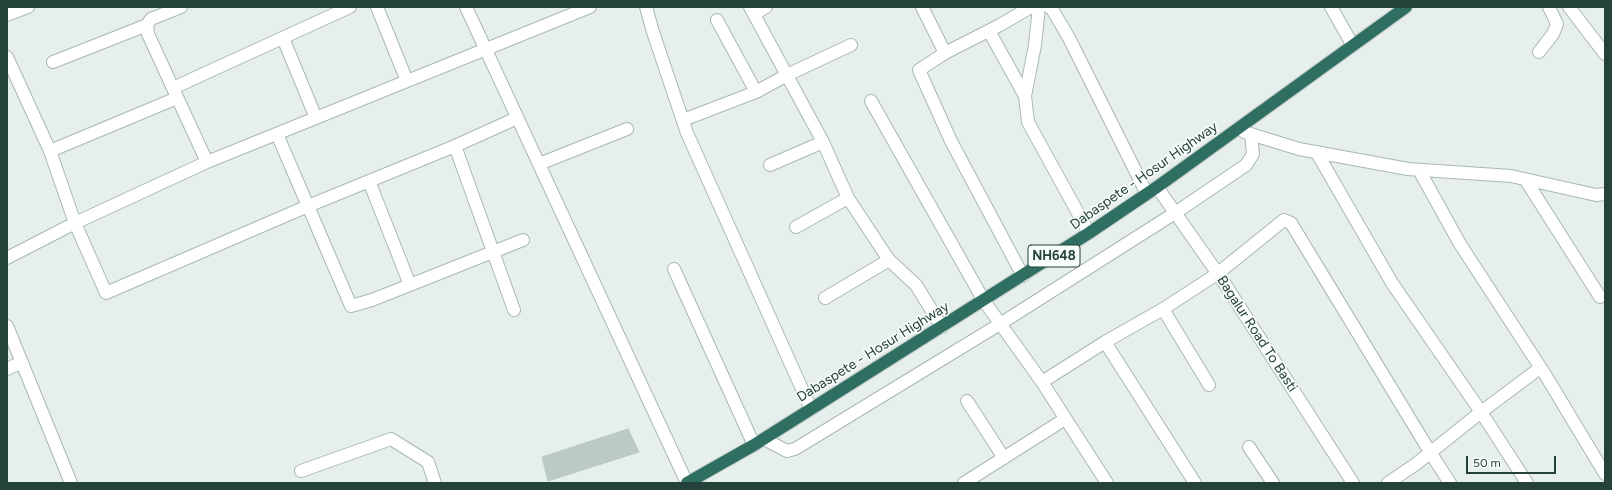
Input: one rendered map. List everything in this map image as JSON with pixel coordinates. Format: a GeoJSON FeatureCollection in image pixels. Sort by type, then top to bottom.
{"type":"FeatureCollection","features":[{"type":"Feature","properties":{"kind":"highway","name":"Dabaspete - Hosur Highway"},"geometry":{"type":"LineString","coordinates":[[687,483],[759,442],[984,301],[1089,233],[1152,191],[1352,44],[1406,7]]}},
{"type":"Feature","properties":{"kind":"street"},"geometry":{"type":"LineString","coordinates":[[7,16],[28,7]]}},
{"type":"Feature","properties":{"kind":"street"},"geometry":{"type":"LineString","coordinates":[[181,7],[151,19],[148,25],[148,34],[207,162]]}},
{"type":"Feature","properties":{"kind":"street"},"geometry":{"type":"LineString","coordinates":[[50,151],[175,93],[283,38],[350,7]]}},
{"type":"Feature","properties":{"kind":"street"},"geometry":{"type":"LineString","coordinates":[[377,7],[407,80]]}},
{"type":"Feature","properties":{"kind":"street"},"geometry":{"type":"LineString","coordinates":[[466,7],[687,483]]}},
{"type":"Feature","properties":{"kind":"street"},"geometry":{"type":"LineString","coordinates":[[7,258],[75,223],[207,162],[590,7]]}},
{"type":"Feature","properties":{"kind":"street"},"geometry":{"type":"LineString","coordinates":[[646,7],[653,32],[690,140],[811,409]]}},
{"type":"Feature","properties":{"kind":"street"},"geometry":{"type":"LineString","coordinates":[[766,7],[752,10],[823,142],[848,198],[889,260],[916,286],[942,327]]}},
{"type":"Feature","properties":{"kind":"street"},"geometry":{"type":"LineString","coordinates":[[922,7],[945,53]]}},
{"type":"Feature","properties":{"kind":"street"},"geometry":{"type":"LineString","coordinates":[[1023,276],[952,141],[918,70],[945,53],[989,31],[1031,7]]}},
{"type":"Feature","properties":{"kind":"street"},"geometry":{"type":"LineString","coordinates":[[1039,7],[1035,45],[1025,96],[1028,122],[1089,233]]}},
{"type":"Feature","properties":{"kind":"street","name":"Bagalur Road To Basti"},"geometry":{"type":"LineString","coordinates":[[1049,7],[1052,9],[1069,38],[1152,191],[1175,213],[1217,274],[1353,483]]}},
{"type":"Feature","properties":{"kind":"street"},"geometry":{"type":"LineString","coordinates":[[1330,7],[1352,44]]}},
{"type":"Feature","properties":{"kind":"street"},"geometry":{"type":"LineString","coordinates":[[1569,7],[1604,52]]}},
{"type":"Feature","properties":{"kind":"street"},"geometry":{"type":"LineString","coordinates":[[1539,52],[1554,34],[1557,24],[1553,9]]}},
{"type":"Feature","properties":{"kind":"street"},"geometry":{"type":"LineString","coordinates":[[717,20],[756,92]]}},
{"type":"Feature","properties":{"kind":"street"},"geometry":{"type":"LineString","coordinates":[[53,62],[148,25]]}},
{"type":"Feature","properties":{"kind":"street"},"geometry":{"type":"LineString","coordinates":[[989,31],[1025,96]]}},
{"type":"Feature","properties":{"kind":"street"},"geometry":{"type":"LineString","coordinates":[[283,38],[316,118]]}},
{"type":"Feature","properties":{"kind":"street"},"geometry":{"type":"LineString","coordinates":[[683,120],[756,92],[787,75],[851,45]]}},
{"type":"Feature","properties":{"kind":"street"},"geometry":{"type":"LineString","coordinates":[[7,57],[50,151],[69,202],[75,223],[106,293],[518,118]]}},
{"type":"Feature","properties":{"kind":"street"},"geometry":{"type":"LineString","coordinates":[[871,101],[984,301],[1042,382],[1065,420],[1107,483]]}},
{"type":"Feature","properties":{"kind":"street"},"geometry":{"type":"LineString","coordinates":[[539,164],[627,129]]}},
{"type":"Feature","properties":{"kind":"street"},"geometry":{"type":"LineString","coordinates":[[1236,129],[1299,149],[1418,170],[1511,176],[1596,195],[1605,194]]}},
{"type":"Feature","properties":{"kind":"street"},"geometry":{"type":"LineString","coordinates":[[277,134],[352,306],[410,285],[523,240]]}},
{"type":"Feature","properties":{"kind":"street"},"geometry":{"type":"LineString","coordinates":[[674,269],[759,442],[787,451],[795,449],[1000,324],[1175,213],[1246,165],[1251,160],[1253,154],[1251,134]]}},
{"type":"Feature","properties":{"kind":"street"},"geometry":{"type":"LineString","coordinates":[[770,165],[823,142]]}},
{"type":"Feature","properties":{"kind":"street"},"geometry":{"type":"LineString","coordinates":[[455,146],[514,310]]}},
{"type":"Feature","properties":{"kind":"street"},"geometry":{"type":"LineString","coordinates":[[1317,152],[1392,283],[1481,412],[1527,483]]}},
{"type":"Feature","properties":{"kind":"street"},"geometry":{"type":"LineString","coordinates":[[1418,170],[1460,244],[1540,368],[1605,474]]}},
{"type":"Feature","properties":{"kind":"street"},"geometry":{"type":"LineString","coordinates":[[1525,179],[1600,297]]}},
{"type":"Feature","properties":{"kind":"street"},"geometry":{"type":"LineString","coordinates":[[369,181],[410,285]]}},
{"type":"Feature","properties":{"kind":"street"},"geometry":{"type":"LineString","coordinates":[[796,227],[848,198]]}},
{"type":"Feature","properties":{"kind":"street"},"geometry":{"type":"LineString","coordinates":[[1042,382],[1105,342],[1163,309],[1217,274],[1284,220],[1291,223],[1450,483]]}},
{"type":"Feature","properties":{"kind":"street"},"geometry":{"type":"LineString","coordinates":[[826,298],[889,260]]}},
{"type":"Feature","properties":{"kind":"street"},"geometry":{"type":"LineString","coordinates":[[1163,309],[1209,385]]}},
{"type":"Feature","properties":{"kind":"street"},"geometry":{"type":"LineString","coordinates":[[7,326],[71,483]]}},
{"type":"Feature","properties":{"kind":"street"},"geometry":{"type":"LineString","coordinates":[[1105,342],[1195,483]]}},
{"type":"Feature","properties":{"kind":"street"},"geometry":{"type":"LineString","coordinates":[[7,369],[22,362]]}},
{"type":"Feature","properties":{"kind":"street"},"geometry":{"type":"LineString","coordinates":[[1388,483],[1416,464],[1481,412],[1540,368]]}},
{"type":"Feature","properties":{"kind":"street"},"geometry":{"type":"LineString","coordinates":[[967,401],[1004,458]]}},
{"type":"Feature","properties":{"kind":"street"},"geometry":{"type":"LineString","coordinates":[[964,483],[980,479],[1004,458],[1065,420]]}},
{"type":"Feature","properties":{"kind":"street"},"geometry":{"type":"LineString","coordinates":[[301,471],[391,439],[428,462],[435,483]]}},
{"type":"Feature","properties":{"kind":"street"},"geometry":{"type":"LineString","coordinates":[[1249,447],[1273,483]]}},
{"type":"Feature","properties":{"kind":"building"},"geometry":{"type":"Polygon","coordinates":[[[628,429],[639,452],[548,481],[542,457],[628,429]]]}}]}
